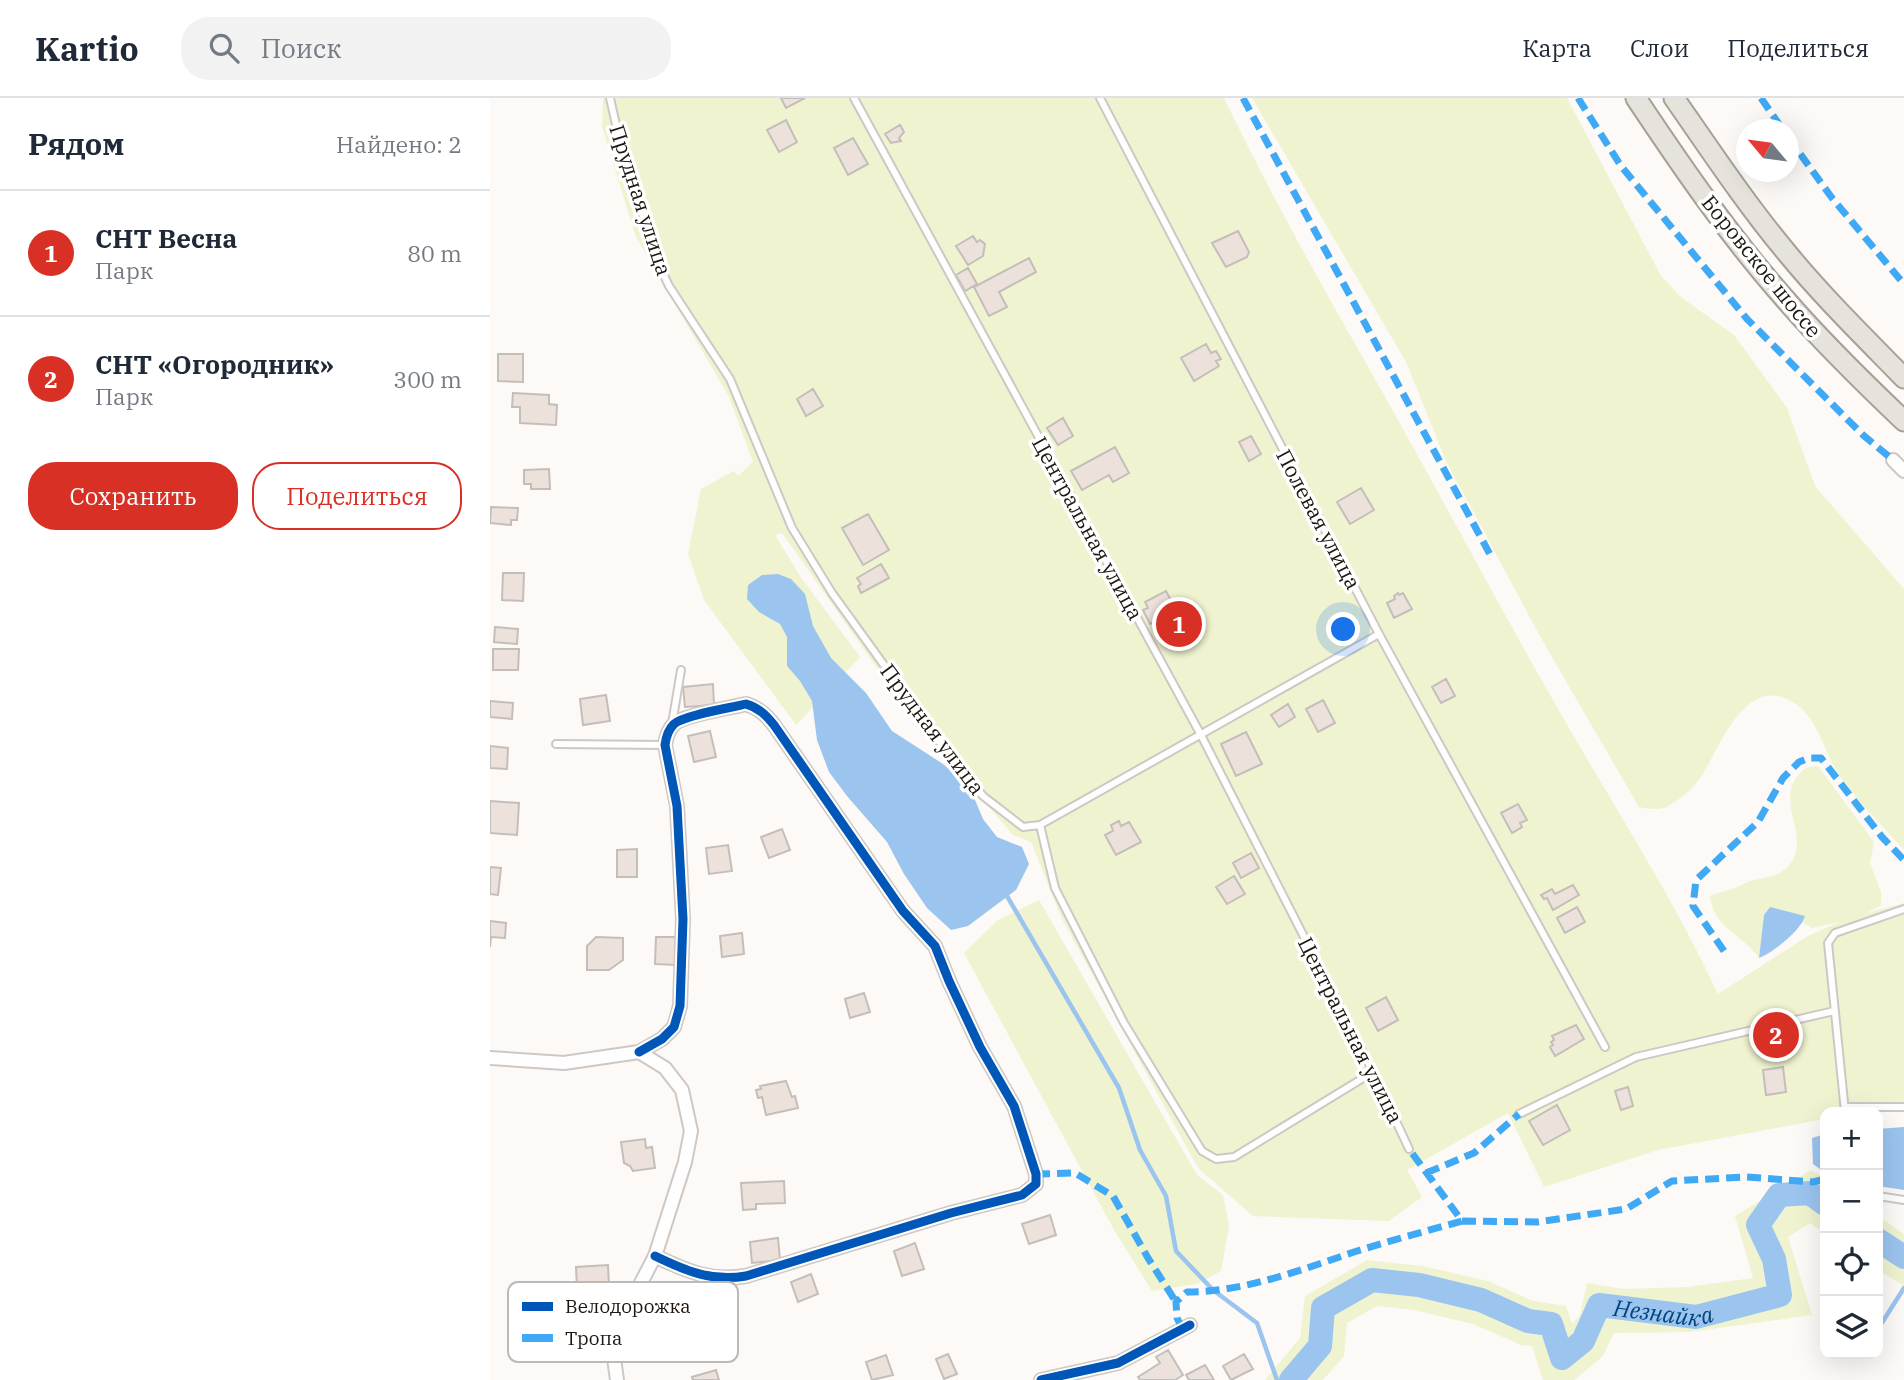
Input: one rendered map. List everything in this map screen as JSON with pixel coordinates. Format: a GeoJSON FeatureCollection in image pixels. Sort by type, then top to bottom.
{"type":"FeatureCollection","features":[{"type":"Feature","properties":{"kind":"main road","name":"Боровское шоссе"},"geometry":{"type":"LineString","coordinates":[[1636,98],[1737,241],[1772,284],[1840,358],[1904,421]]}},
{"type":"Feature","properties":{"kind":"main road","name":"Боровское шоссе"},"geometry":{"type":"LineString","coordinates":[[1674,98],[1725,173],[1788,254],[1829,302],[1904,378]]}},
{"type":"Feature","properties":{"kind":"street"},"geometry":{"type":"LineString","coordinates":[[1893,460],[1904,471]]}},
{"type":"Feature","properties":{"kind":"street"},"geometry":{"type":"LineString","coordinates":[[490,1058],[564,1063],[639,1052],[662,1039],[674,1027],[680,1006],[683,919],[677,806],[665,745],[672,726],[683,719],[746,704],[764,713],[903,911],[935,946],[980,1047],[1014,1106],[1036,1174],[1036,1184],[1022,1195],[951,1213],[731,1279],[699,1275],[655,1256]]}},
{"type":"Feature","properties":{"kind":"street"},"geometry":{"type":"LineString","coordinates":[[639,1052],[665,1068],[677,1082],[686,1100],[691,1131],[681,1177],[655,1256],[641,1282]]}},
{"type":"Feature","properties":{"kind":"street"},"geometry":{"type":"LineString","coordinates":[[1041,1380],[1118,1363],[1190,1325]]}},
{"type":"Feature","properties":{"kind":"street"},"geometry":{"type":"LineString","coordinates":[[615,1362],[617,1380]]}},
{"type":"Feature","properties":{"kind":"lane","name":"Прудная улица"},"geometry":{"type":"LineString","coordinates":[[610,98],[621,146],[658,263],[669,286],[730,379],[792,528],[816,569],[946,751],[982,796],[1023,827],[1040,825]]}},
{"type":"Feature","properties":{"kind":"lane","name":"Центральная улица"},"geometry":{"type":"LineString","coordinates":[[853,98],[1200,735],[1373,1072],[1409,1149]]}},
{"type":"Feature","properties":{"kind":"lane","name":"Полевая улица"},"geometry":{"type":"LineString","coordinates":[[1100,98],[1379,634],[1605,1047]]}},
{"type":"Feature","properties":{"kind":"lane"},"geometry":{"type":"LineString","coordinates":[[1373,1072],[1234,1157],[1216,1159],[1202,1151],[1124,1023],[1055,888],[1040,825],[1379,634]]}},
{"type":"Feature","properties":{"kind":"lane"},"geometry":{"type":"LineString","coordinates":[[672,726],[681,670]]}},
{"type":"Feature","properties":{"kind":"lane"},"geometry":{"type":"LineString","coordinates":[[556,744],[665,745]]}},
{"type":"Feature","properties":{"kind":"lane"},"geometry":{"type":"LineString","coordinates":[[1845,1107],[1827,947],[1830,937],[1835,933],[1904,909]]}},
{"type":"Feature","properties":{"kind":"lane"},"geometry":{"type":"LineString","coordinates":[[1519,1114],[1636,1057],[1834,1011]]}},
{"type":"Feature","properties":{"kind":"lane"},"geometry":{"type":"LineString","coordinates":[[1883,1108],[1904,1107]]}},
{"type":"Feature","properties":{"kind":"lane"},"geometry":{"type":"LineString","coordinates":[[1883,1196],[1904,1200]]}},
{"type":"Feature","properties":{"kind":"green space"},"geometry":{"type":"Polygon","coordinates":[[[603,98],[1224,98],[1306,256],[1529,658],[1668,897],[1718,994],[1808,936],[1839,922],[1812,928],[1803,923],[1804,916],[1770,907],[1764,915],[1759,958],[1722,923],[1712,907],[1710,896],[1750,881],[1773,876],[1783,871],[1792,861],[1797,840],[1790,795],[1801,772],[1818,766],[1874,842],[1870,863],[1881,892],[1881,905],[1867,913],[1904,903],[1904,1109],[1883,1111],[1883,1107],[1820,1107],[1820,1120],[1658,1150],[1544,1187],[1508,1113],[1407,1170],[1422,1197],[1389,1221],[1253,1216],[1198,1168],[1062,919],[1031,842],[1013,835],[903,705],[782,533],[775,535],[800,576],[860,657],[796,725],[704,600],[688,554],[701,489],[734,471],[738,476],[753,462],[729,397],[636,237],[602,127],[603,98]]]}},
{"type":"Feature","properties":{"kind":"green space"},"geometry":{"type":"Polygon","coordinates":[[[1252,98],[1567,98],[1661,276],[1682,298],[1734,335],[1787,408],[1815,486],[1904,589],[1904,850],[1841,778],[1809,717],[1793,702],[1775,696],[1759,698],[1734,720],[1706,769],[1685,794],[1663,808],[1639,807],[1541,638],[1446,461],[1406,362],[1252,98]]]}},
{"type":"Feature","properties":{"kind":"green space"},"geometry":{"type":"Polygon","coordinates":[[[1039,900],[1197,1175],[1223,1195],[1229,1226],[1221,1271],[1196,1284],[1152,1291],[1114,1230],[964,953],[998,920],[1039,900]]]}},
{"type":"Feature","properties":{"kind":"green space"},"geometry":{"type":"Polygon","coordinates":[[[1811,1170],[1820,1176],[1820,1230],[1810,1223],[1788,1237],[1812,1315],[1690,1332],[1614,1333],[1603,1356],[1574,1380],[1543,1380],[1532,1346],[1521,1345],[1473,1324],[1414,1310],[1377,1306],[1347,1323],[1344,1356],[1323,1380],[1265,1380],[1300,1338],[1305,1296],[1367,1260],[1422,1266],[1488,1281],[1533,1301],[1566,1306],[1572,1324],[1580,1315],[1587,1283],[1624,1289],[1687,1287],[1753,1278],[1735,1216],[1811,1170]]]}},
{"type":"Feature","properties":{"kind":"green space"},"geometry":{"type":"Polygon","coordinates":[[[1883,1219],[1904,1234],[1904,1286],[1883,1273],[1883,1219]]]}},
{"type":"Feature","properties":{"kind":"water"},"geometry":{"type":"Polygon","coordinates":[[[778,574],[791,579],[805,594],[813,626],[831,658],[866,693],[892,731],[943,764],[970,788],[983,819],[997,837],[1022,847],[1029,864],[1016,890],[968,926],[951,930],[927,908],[887,842],[829,772],[817,740],[812,701],[787,666],[787,637],[780,624],[759,612],[747,599],[748,585],[762,575],[778,574]]]}},
{"type":"Feature","properties":{"kind":"water"},"geometry":{"type":"Polygon","coordinates":[[[1770,907],[1805,916],[1799,927],[1786,940],[1759,958],[1764,915],[1770,907]]]}},
{"type":"Feature","properties":{"kind":"water"},"geometry":{"type":"Polygon","coordinates":[[[1904,1127],[1904,1190],[1883,1187],[1883,1129],[1904,1127]]]}},
{"type":"Feature","properties":{"kind":"water"},"geometry":{"type":"Polygon","coordinates":[[[1820,1136],[1820,1169],[1813,1164],[1812,1138],[1820,1136]]]}},
{"type":"Feature","properties":{"kind":"building"},"geometry":{"type":"Polygon","coordinates":[[[781,98],[805,98],[786,108],[781,98]]]}},
{"type":"Feature","properties":{"kind":"building"},"geometry":{"type":"Polygon","coordinates":[[[786,120],[797,142],[779,152],[767,130],[786,120]]]}},
{"type":"Feature","properties":{"kind":"building"},"geometry":{"type":"Polygon","coordinates":[[[900,125],[904,132],[899,138],[901,141],[891,143],[885,134],[900,125]]]}},
{"type":"Feature","properties":{"kind":"building"},"geometry":{"type":"Polygon","coordinates":[[[853,138],[868,164],[848,175],[834,148],[853,138]]]}},
{"type":"Feature","properties":{"kind":"building"},"geometry":{"type":"Polygon","coordinates":[[[1238,231],[1249,252],[1247,257],[1226,267],[1212,243],[1238,231]]]}},
{"type":"Feature","properties":{"kind":"building"},"geometry":{"type":"Polygon","coordinates":[[[973,236],[977,242],[980,240],[985,244],[983,256],[968,265],[956,246],[973,236]]]}},
{"type":"Feature","properties":{"kind":"building"},"geometry":{"type":"Polygon","coordinates":[[[1029,258],[1036,272],[999,292],[1007,307],[989,316],[974,287],[1029,258]]]}},
{"type":"Feature","properties":{"kind":"building"},"geometry":{"type":"Polygon","coordinates":[[[968,268],[977,284],[965,291],[956,275],[968,268]]]}},
{"type":"Feature","properties":{"kind":"building"},"geometry":{"type":"Polygon","coordinates":[[[1206,344],[1211,353],[1216,351],[1221,359],[1216,361],[1219,366],[1194,381],[1181,358],[1206,344]]]}},
{"type":"Feature","properties":{"kind":"building"},"geometry":{"type":"Polygon","coordinates":[[[498,354],[523,354],[523,382],[498,381],[498,354]]]}},
{"type":"Feature","properties":{"kind":"building"},"geometry":{"type":"Polygon","coordinates":[[[813,389],[823,406],[806,416],[797,399],[813,389]]]}},
{"type":"Feature","properties":{"kind":"building"},"geometry":{"type":"Polygon","coordinates":[[[513,393],[549,395],[549,404],[557,405],[556,425],[520,423],[520,407],[512,407],[513,393]]]}},
{"type":"Feature","properties":{"kind":"building"},"geometry":{"type":"Polygon","coordinates":[[[1063,418],[1073,436],[1058,445],[1047,428],[1063,418]]]}},
{"type":"Feature","properties":{"kind":"building"},"geometry":{"type":"Polygon","coordinates":[[[1251,436],[1261,454],[1249,461],[1239,442],[1251,436]]]}},
{"type":"Feature","properties":{"kind":"building"},"geometry":{"type":"Polygon","coordinates":[[[1115,447],[1129,473],[1113,482],[1109,475],[1082,490],[1071,471],[1115,447]]]}},
{"type":"Feature","properties":{"kind":"building"},"geometry":{"type":"Polygon","coordinates":[[[549,469],[550,489],[531,489],[531,484],[524,484],[524,470],[549,469]]]}},
{"type":"Feature","properties":{"kind":"building"},"geometry":{"type":"Polygon","coordinates":[[[1361,488],[1374,510],[1350,524],[1337,502],[1361,488]]]}},
{"type":"Feature","properties":{"kind":"building"},"geometry":{"type":"Polygon","coordinates":[[[491,507],[518,508],[517,520],[511,520],[511,525],[490,523],[491,507]]]}},
{"type":"Feature","properties":{"kind":"building"},"geometry":{"type":"Polygon","coordinates":[[[868,514],[889,550],[863,565],[842,528],[868,514]]]}},
{"type":"Feature","properties":{"kind":"building"},"geometry":{"type":"Polygon","coordinates":[[[881,564],[889,578],[861,593],[858,586],[861,584],[857,578],[881,564]]]}},
{"type":"Feature","properties":{"kind":"building"},"geometry":{"type":"Polygon","coordinates":[[[503,573],[524,573],[523,601],[502,600],[503,573]]]}},
{"type":"Feature","properties":{"kind":"building"},"geometry":{"type":"Polygon","coordinates":[[[1166,591],[1180,618],[1158,629],[1154,622],[1150,624],[1143,610],[1148,608],[1145,602],[1166,591]]]}},
{"type":"Feature","properties":{"kind":"building"},"geometry":{"type":"Polygon","coordinates":[[[1403,593],[1412,609],[1394,618],[1387,603],[1395,599],[1394,596],[1403,593]]]}},
{"type":"Feature","properties":{"kind":"building"},"geometry":{"type":"Polygon","coordinates":[[[495,627],[518,629],[517,644],[494,642],[495,627]]]}},
{"type":"Feature","properties":{"kind":"building"},"geometry":{"type":"Polygon","coordinates":[[[493,649],[519,649],[518,670],[493,670],[493,649]]]}},
{"type":"Feature","properties":{"kind":"building"},"geometry":{"type":"Polygon","coordinates":[[[1446,679],[1455,696],[1441,703],[1432,687],[1446,679]]]}},
{"type":"Feature","properties":{"kind":"building"},"geometry":{"type":"Polygon","coordinates":[[[713,684],[714,705],[685,707],[683,687],[713,684]]]}},
{"type":"Feature","properties":{"kind":"building"},"geometry":{"type":"Polygon","coordinates":[[[606,695],[610,721],[583,725],[580,699],[606,695]]]}},
{"type":"Feature","properties":{"kind":"building"},"geometry":{"type":"Polygon","coordinates":[[[1323,700],[1335,723],[1318,732],[1306,709],[1323,700]]]}},
{"type":"Feature","properties":{"kind":"building"},"geometry":{"type":"Polygon","coordinates":[[[490,701],[513,703],[512,719],[490,717],[490,701]]]}},
{"type":"Feature","properties":{"kind":"building"},"geometry":{"type":"Polygon","coordinates":[[[1288,704],[1295,717],[1279,727],[1271,715],[1288,704]]]}},
{"type":"Feature","properties":{"kind":"building"},"geometry":{"type":"Polygon","coordinates":[[[710,731],[716,757],[694,762],[688,736],[710,731]]]}},
{"type":"Feature","properties":{"kind":"building"},"geometry":{"type":"Polygon","coordinates":[[[1246,732],[1262,764],[1236,776],[1221,744],[1246,732]]]}},
{"type":"Feature","properties":{"kind":"building"},"geometry":{"type":"Polygon","coordinates":[[[490,746],[508,748],[507,769],[490,768],[490,746]]]}},
{"type":"Feature","properties":{"kind":"building"},"geometry":{"type":"Polygon","coordinates":[[[490,801],[519,803],[517,835],[490,833],[490,801]]]}},
{"type":"Feature","properties":{"kind":"building"},"geometry":{"type":"Polygon","coordinates":[[[1518,804],[1527,820],[1520,823],[1522,827],[1512,833],[1501,813],[1518,804]]]}},
{"type":"Feature","properties":{"kind":"building"},"geometry":{"type":"Polygon","coordinates":[[[1119,821],[1121,826],[1129,822],[1141,842],[1116,855],[1105,835],[1113,831],[1111,825],[1119,821]]]}},
{"type":"Feature","properties":{"kind":"building"},"geometry":{"type":"Polygon","coordinates":[[[782,829],[790,850],[769,858],[761,837],[782,829]]]}},
{"type":"Feature","properties":{"kind":"building"},"geometry":{"type":"Polygon","coordinates":[[[728,845],[732,871],[709,874],[706,848],[728,845]]]}},
{"type":"Feature","properties":{"kind":"building"},"geometry":{"type":"Polygon","coordinates":[[[637,849],[637,877],[617,877],[617,850],[637,849]]]}},
{"type":"Feature","properties":{"kind":"building"},"geometry":{"type":"Polygon","coordinates":[[[1251,853],[1259,868],[1241,878],[1233,863],[1251,853]]]}},
{"type":"Feature","properties":{"kind":"building"},"geometry":{"type":"Polygon","coordinates":[[[490,867],[501,868],[498,895],[490,894],[490,867]]]}},
{"type":"Feature","properties":{"kind":"building"},"geometry":{"type":"Polygon","coordinates":[[[1234,876],[1245,894],[1227,904],[1216,887],[1234,876]]]}},
{"type":"Feature","properties":{"kind":"building"},"geometry":{"type":"Polygon","coordinates":[[[1573,885],[1579,895],[1553,910],[1547,898],[1544,899],[1541,895],[1552,889],[1555,894],[1573,885]]]}},
{"type":"Feature","properties":{"kind":"building"},"geometry":{"type":"Polygon","coordinates":[[[1577,907],[1585,922],[1565,933],[1557,918],[1577,907]]]}},
{"type":"Feature","properties":{"kind":"building"},"geometry":{"type":"Polygon","coordinates":[[[490,921],[506,923],[505,938],[491,937],[490,947],[490,921]]]}},
{"type":"Feature","properties":{"kind":"building"},"geometry":{"type":"Polygon","coordinates":[[[742,933],[744,954],[722,957],[720,936],[742,933]]]}},
{"type":"Feature","properties":{"kind":"building"},"geometry":{"type":"Polygon","coordinates":[[[596,937],[623,938],[623,960],[609,970],[587,970],[587,946],[596,937]]]}},
{"type":"Feature","properties":{"kind":"building"},"geometry":{"type":"Polygon","coordinates":[[[656,937],[679,937],[678,965],[655,964],[656,937]]]}},
{"type":"Feature","properties":{"kind":"building"},"geometry":{"type":"Polygon","coordinates":[[[864,993],[870,1012],[850,1018],[845,999],[864,993]]]}},
{"type":"Feature","properties":{"kind":"building"},"geometry":{"type":"Polygon","coordinates":[[[1386,997],[1398,1020],[1378,1031],[1366,1008],[1386,997]]]}},
{"type":"Feature","properties":{"kind":"building"},"geometry":{"type":"Polygon","coordinates":[[[1576,1025],[1584,1039],[1555,1056],[1550,1047],[1554,1040],[1552,1036],[1576,1025]]]}},
{"type":"Feature","properties":{"kind":"building"},"geometry":{"type":"Polygon","coordinates":[[[1783,1067],[1786,1092],[1766,1095],[1763,1070],[1783,1067]]]}},
{"type":"Feature","properties":{"kind":"building"},"geometry":{"type":"Polygon","coordinates":[[[786,1081],[792,1097],[795,1096],[798,1108],[766,1115],[762,1097],[758,1098],[756,1090],[761,1089],[760,1086],[786,1081]]]}},
{"type":"Feature","properties":{"kind":"building"},"geometry":{"type":"Polygon","coordinates":[[[1628,1087],[1633,1106],[1621,1110],[1615,1091],[1628,1087]]]}},
{"type":"Feature","properties":{"kind":"building"},"geometry":{"type":"Polygon","coordinates":[[[1557,1105],[1570,1130],[1543,1145],[1529,1121],[1557,1105]]]}},
{"type":"Feature","properties":{"kind":"building"},"geometry":{"type":"Polygon","coordinates":[[[645,1139],[646,1148],[652,1147],[655,1168],[633,1171],[624,1163],[621,1142],[645,1139]]]}},
{"type":"Feature","properties":{"kind":"building"},"geometry":{"type":"Polygon","coordinates":[[[784,1181],[785,1203],[756,1204],[756,1209],[743,1210],[741,1183],[784,1181]]]}},
{"type":"Feature","properties":{"kind":"building"},"geometry":{"type":"Polygon","coordinates":[[[1050,1215],[1056,1235],[1029,1244],[1022,1224],[1050,1215]]]}},
{"type":"Feature","properties":{"kind":"building"},"geometry":{"type":"Polygon","coordinates":[[[778,1238],[780,1260],[752,1263],[750,1242],[778,1238]]]}},
{"type":"Feature","properties":{"kind":"building"},"geometry":{"type":"Polygon","coordinates":[[[915,1243],[924,1269],[902,1276],[894,1251],[915,1243]]]}},
{"type":"Feature","properties":{"kind":"building"},"geometry":{"type":"Polygon","coordinates":[[[608,1265],[609,1282],[577,1282],[576,1267],[608,1265]]]}},
{"type":"Feature","properties":{"kind":"building"},"geometry":{"type":"Polygon","coordinates":[[[811,1274],[818,1294],[798,1302],[791,1282],[811,1274]]]}},
{"type":"Feature","properties":{"kind":"building"},"geometry":{"type":"Polygon","coordinates":[[[1168,1350],[1183,1375],[1175,1380],[1140,1380],[1138,1377],[1160,1363],[1156,1357],[1168,1350]]]}},
{"type":"Feature","properties":{"kind":"building"},"geometry":{"type":"Polygon","coordinates":[[[948,1354],[957,1374],[944,1379],[936,1359],[948,1354]]]}},
{"type":"Feature","properties":{"kind":"building"},"geometry":{"type":"Polygon","coordinates":[[[1244,1354],[1253,1369],[1231,1380],[1223,1366],[1244,1354]]]}},
{"type":"Feature","properties":{"kind":"building"},"geometry":{"type":"Polygon","coordinates":[[[886,1355],[893,1375],[872,1380],[866,1362],[886,1355]]]}},
{"type":"Feature","properties":{"kind":"building"},"geometry":{"type":"Polygon","coordinates":[[[1205,1365],[1214,1380],[1189,1380],[1186,1375],[1205,1365]]]}},
{"type":"Feature","properties":{"kind":"building"},"geometry":{"type":"Polygon","coordinates":[[[716,1370],[719,1380],[693,1380],[692,1377],[716,1370]]]}},
{"type":"Feature","properties":{"kind":"waterway"},"geometry":{"type":"LineString","coordinates":[[1007,896],[1119,1088],[1140,1150],[1166,1196],[1176,1251],[1213,1290],[1257,1323],[1277,1380]]}},
{"type":"Feature","properties":{"kind":"waterway","name":"Незнайка"},"geometry":{"type":"LineString","coordinates":[[1291,1380],[1320,1346],[1323,1308],[1372,1280],[1419,1285],[1481,1300],[1528,1321],[1551,1324],[1562,1358],[1583,1341],[1599,1305],[1696,1317],[1780,1295],[1774,1259],[1758,1225],[1779,1195],[1810,1193],[1820,1200]]}},
{"type":"Feature","properties":{"kind":"waterway","name":"Незнайка"},"geometry":{"type":"LineString","coordinates":[[1883,1243],[1904,1257]]}},
{"type":"Feature","properties":{"kind":"waterway"},"geometry":{"type":"LineString","coordinates":[[1883,1321],[1904,1288]]}},
{"type":"Feature","properties":{"kind":"marked path"},"geometry":{"type":"LineString","coordinates":[[1243,98],[1492,558]]}},
{"type":"Feature","properties":{"kind":"marked path"},"geometry":{"type":"LineString","coordinates":[[1578,98],[1621,166],[1747,319],[1863,435],[1893,460]]}},
{"type":"Feature","properties":{"kind":"marked path"},"geometry":{"type":"LineString","coordinates":[[1761,98],[1775,119]]}},
{"type":"Feature","properties":{"kind":"marked path"},"geometry":{"type":"LineString","coordinates":[[1799,152],[1832,198],[1904,284]]}},
{"type":"Feature","properties":{"kind":"marked path"},"geometry":{"type":"LineString","coordinates":[[1724,951],[1693,906],[1696,880],[1758,822],[1783,778],[1799,762],[1809,758],[1821,758],[1882,837],[1904,860]]}},
{"type":"Feature","properties":{"kind":"marked path"},"geometry":{"type":"LineString","coordinates":[[1426,1173],[1474,1153],[1519,1114]]}},
{"type":"Feature","properties":{"kind":"marked path"},"geometry":{"type":"LineString","coordinates":[[1183,1330],[1177,1318],[1176,1302],[1187,1292],[1230,1288],[1272,1279],[1462,1221],[1409,1149]]}},
{"type":"Feature","properties":{"kind":"marked path"},"geometry":{"type":"LineString","coordinates":[[1036,1174],[1075,1173],[1113,1196],[1176,1302]]}},
{"type":"Feature","properties":{"kind":"marked path"},"geometry":{"type":"LineString","coordinates":[[1462,1221],[1537,1222],[1626,1209],[1672,1181],[1747,1177],[1820,1180]]}},
{"type":"Feature","properties":{"kind":"cycle path"},"geometry":{"type":"LineString","coordinates":[[639,1052],[662,1039],[674,1027],[680,1006],[683,919],[677,806],[665,745],[667,736],[672,726],[679,721],[746,704],[762,712],[774,725],[903,911],[935,946],[980,1047],[1014,1106],[1036,1174],[1036,1184],[1022,1195],[951,1213],[746,1276],[722,1278],[699,1274],[655,1256]]}},
{"type":"Feature","properties":{"kind":"cycle path"},"geometry":{"type":"LineString","coordinates":[[1041,1380],[1118,1363],[1190,1325]]}},
{"type":"Feature","properties":{"kind":"place","name":"СНТ Весна"},"geometry":{"type":"Point","coordinates":[1179,624]}},
{"type":"Feature","properties":{"kind":"place","name":"СНТ «Огородник»"},"geometry":{"type":"Point","coordinates":[1776,1035]}}]}
